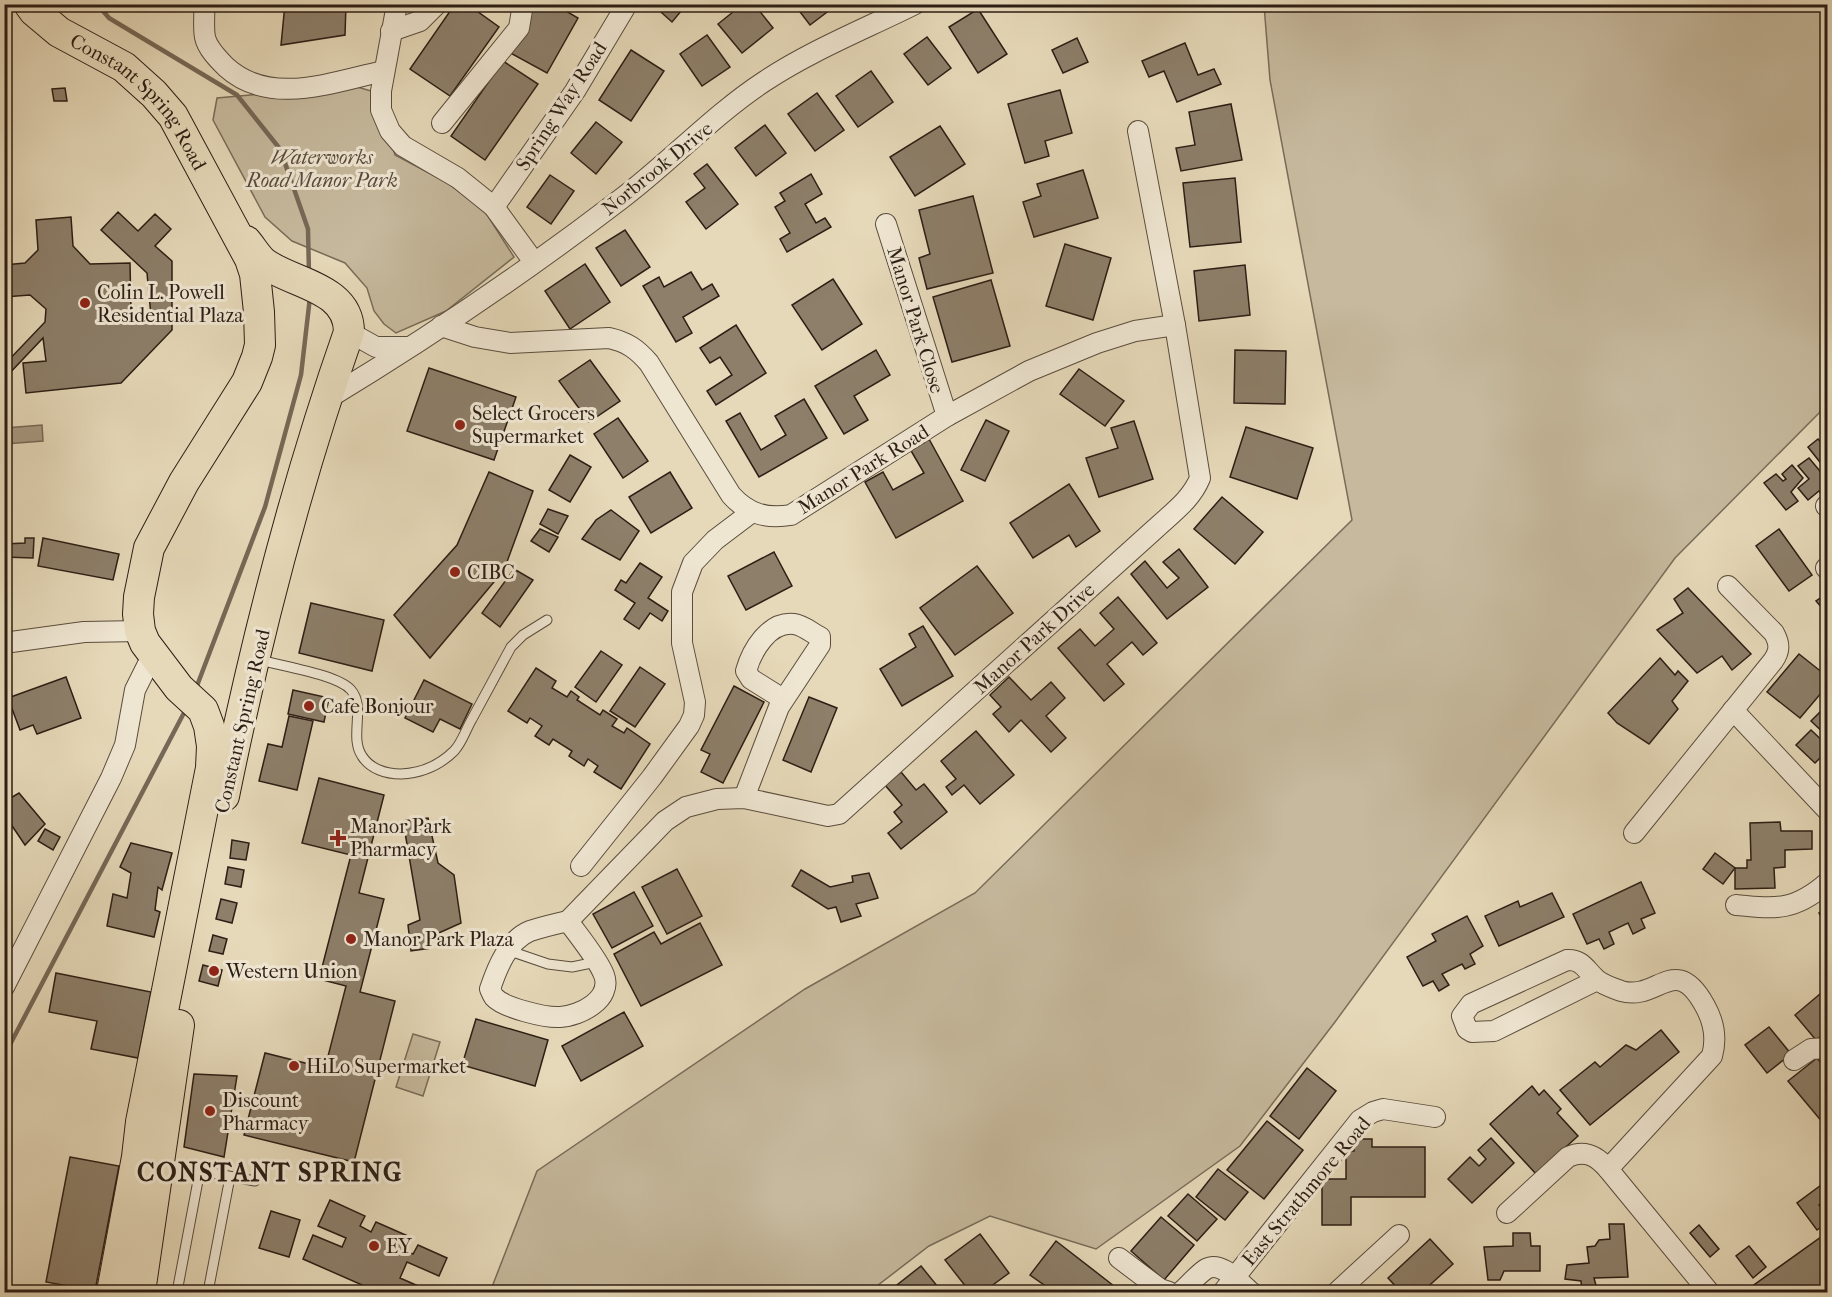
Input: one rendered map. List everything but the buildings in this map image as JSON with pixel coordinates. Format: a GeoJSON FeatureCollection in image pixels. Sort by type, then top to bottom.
{"type":"FeatureCollection","features":[{"type":"Feature","properties":{"kind":"main road","name":"Constant Spring Road"},"geometry":{"type":"LineString","coordinates":[[29,4],[59,32],[124,67],[154,94],[173,116],[250,259],[258,291],[260,345],[248,382],[184,482],[149,548],[139,597],[138,614],[147,642],[193,701],[209,726],[212,746],[211,768],[141,1122],[112,1293]]}},
{"type":"Feature","properties":{"kind":"main road","name":"Constant Spring Road"},"geometry":{"type":"LineString","coordinates":[[140,1293],[184,996],[247,686],[294,503],[349,332],[349,321],[345,310],[330,294],[262,262],[228,216]]}},
{"type":"Feature","properties":{"kind":"main road"},"geometry":{"type":"LineString","coordinates":[[260,345],[269,306],[279,279],[301,282]]}},
{"type":"Feature","properties":{"kind":"main road"},"geometry":{"type":"LineString","coordinates":[[193,701],[219,708],[230,699],[294,503]]}},
{"type":"Feature","properties":{"kind":"street"},"geometry":{"type":"LineString","coordinates":[[204,4],[205,38],[217,58],[235,75],[256,86],[280,90],[304,88],[384,71]]}},
{"type":"Feature","properties":{"kind":"street"},"geometry":{"type":"LineString","coordinates":[[397,4],[381,91],[381,110],[390,131],[403,146],[458,178],[494,207],[534,262]]}},
{"type":"Feature","properties":{"kind":"street"},"geometry":{"type":"LineString","coordinates":[[392,31],[420,21],[437,4]]}},
{"type":"Feature","properties":{"kind":"street"},"geometry":{"type":"LineString","coordinates":[[441,123],[519,28],[523,4]]}},
{"type":"Feature","properties":{"kind":"street","name":"Spring Way Road"},"geometry":{"type":"LineString","coordinates":[[494,207],[575,91],[627,4]]}},
{"type":"Feature","properties":{"kind":"street","name":"Norbrook Drive"},"geometry":{"type":"LineString","coordinates":[[327,399],[378,368],[534,262],[622,198],[762,83],[791,64],[914,5]]}},
{"type":"Feature","properties":{"kind":"street","name":"Manor Park Drive"},"geometry":{"type":"LineString","coordinates":[[568,921],[665,821],[686,807],[717,799],[744,798],[828,816],[839,814],[1189,498],[1200,478],[1175,325],[1138,131]]}},
{"type":"Feature","properties":{"kind":"street","name":"Manor Park Close"},"geometry":{"type":"LineString","coordinates":[[886,224],[946,416]]}},
{"type":"Feature","properties":{"kind":"street","name":"Manor Park Road"},"geometry":{"type":"LineString","coordinates":[[752,512],[765,516],[791,515],[946,416],[1029,371],[1097,343],[1134,331],[1175,325]]}},
{"type":"Feature","properties":{"kind":"street"},"geometry":{"type":"LineString","coordinates":[[441,326],[475,337],[510,343],[609,338],[631,345],[650,363],[731,495],[752,512],[715,540],[693,563],[682,592],[682,643],[695,702],[694,715],[689,726],[582,866]]}},
{"type":"Feature","properties":{"kind":"street"},"geometry":{"type":"LineString","coordinates":[[349,332],[376,347],[408,347]]}},
{"type":"Feature","properties":{"kind":"street"},"geometry":{"type":"LineString","coordinates":[[1634,833],[1779,652],[1779,640],[1774,633],[1728,586]]}},
{"type":"Feature","properties":{"kind":"street"},"geometry":{"type":"LineString","coordinates":[[4,643],[84,632],[147,642],[125,745],[111,778],[4,987]]}},
{"type":"Feature","properties":{"kind":"street"},"geometry":{"type":"LineString","coordinates":[[744,798],[783,699]]}},
{"type":"Feature","properties":{"kind":"street"},"geometry":{"type":"LineString","coordinates":[[1732,710],[1827,811]]}},
{"type":"Feature","properties":{"kind":"street"},"geometry":{"type":"LineString","coordinates":[[1736,905],[1772,909],[1797,904],[1814,894],[1827,882]]}},
{"type":"Feature","properties":{"kind":"street"},"geometry":{"type":"LineString","coordinates":[[568,921],[604,975],[606,986],[602,996],[580,1012],[562,1017],[542,1016],[501,1002],[494,997],[490,989],[507,950],[527,932],[568,921]]}},
{"type":"Feature","properties":{"kind":"street"},"geometry":{"type":"LineString","coordinates":[[1597,980],[1494,1031],[1472,1032],[1463,1023],[1462,1016],[1471,1004],[1567,960],[1574,959],[1580,962],[1597,980],[1625,992],[1635,992],[1676,980],[1693,987],[1711,1017],[1715,1045],[1712,1056],[1608,1169]]}},
{"type":"Feature","properties":{"kind":"street"},"geometry":{"type":"LineString","coordinates":[[1794,1060],[1811,1049],[1827,1048]]}},
{"type":"Feature","properties":{"kind":"street","name":"East Strathmore Road"},"geometry":{"type":"LineString","coordinates":[[1228,1285],[1360,1120],[1372,1112],[1383,1109],[1435,1117]]}},
{"type":"Feature","properties":{"kind":"street"},"geometry":{"type":"LineString","coordinates":[[1507,1213],[1568,1157],[1576,1153],[1592,1155],[1608,1169],[1709,1293]]}},
{"type":"Feature","properties":{"kind":"street"},"geometry":{"type":"LineString","coordinates":[[1337,1293],[1399,1235]]}},
{"type":"Feature","properties":{"kind":"street"},"geometry":{"type":"LineString","coordinates":[[1119,1258],[1160,1289],[1169,1293]]}},
{"type":"Feature","properties":{"kind":"street"},"geometry":{"type":"LineString","coordinates":[[1181,1293],[1208,1267],[1215,1266],[1222,1269],[1228,1285],[1251,1293]]}},
{"type":"Feature","properties":{"kind":"lane"},"geometry":{"type":"LineString","coordinates":[[255,658],[342,682],[353,691],[356,704],[357,745],[368,764],[382,772],[416,773],[438,764],[456,749],[511,647],[523,635],[547,620]]}},
{"type":"Feature","properties":{"kind":"lane"},"geometry":{"type":"LineString","coordinates":[[507,950],[548,964],[572,967],[596,962]]}},
{"type":"Feature","properties":{"kind":"lane"},"geometry":{"type":"LineString","coordinates":[[159,1163],[255,1181]]}},
{"type":"Feature","properties":{"kind":"lane"},"geometry":{"type":"LineString","coordinates":[[177,1293],[200,1170]]}},
{"type":"Feature","properties":{"kind":"lane"},"geometry":{"type":"LineString","coordinates":[[208,1293],[230,1177]]}},
{"type":"Feature","properties":{"kind":"green space"},"geometry":{"type":"Polygon","coordinates":[[[1264,5],[1827,5],[1827,405],[1675,558],[1335,1022],[1240,1146],[1096,1249],[990,1216],[929,1246],[869,1292],[490,1292],[537,1171],[805,989],[975,893],[1352,520],[1270,80],[1264,5]]]}},
{"type":"Feature","properties":{"kind":"green space","name":"Waterworks Road Manor Park"},"geometry":{"type":"Polygon","coordinates":[[[354,86],[378,93],[395,155],[446,182],[484,210],[514,257],[446,311],[396,333],[384,324],[374,311],[367,288],[345,263],[292,241],[265,217],[213,120],[217,98],[354,86]]]}},
{"type":"Feature","properties":{"kind":"green space"},"geometry":{"type":"Polygon","coordinates":[[[413,1034],[440,1042],[423,1096],[396,1087],[413,1034]]]}},
{"type":"Feature","properties":{"kind":"shaded area"},"geometry":{"type":"Polygon","coordinates":[[[42,425],[43,441],[5,444],[5,428],[42,425]]]}},
{"type":"Feature","properties":{"kind":"waterway"},"geometry":{"type":"LineString","coordinates":[[97,4],[109,18],[237,95],[280,149],[308,229],[309,274]]}},
{"type":"Feature","properties":{"kind":"waterway"},"geometry":{"type":"LineString","coordinates":[[195,691],[265,507],[301,375],[310,297]]}},
{"type":"Feature","properties":{"kind":"waterway"},"geometry":{"type":"LineString","coordinates":[[4,1056],[186,709]]}},
{"type":"Feature","properties":{"kind":"place","name":"Colin L. Powell Residential Plaza"},"geometry":{"type":"Point","coordinates":[85,303]}},
{"type":"Feature","properties":{"kind":"place","name":"Select Grocers Supermarket"},"geometry":{"type":"Point","coordinates":[460,425]}},
{"type":"Feature","properties":{"kind":"place","name":"CIBC"},"geometry":{"type":"Point","coordinates":[455,572]}},
{"type":"Feature","properties":{"kind":"place","name":"Cafe Bonjour"},"geometry":{"type":"Point","coordinates":[309,706]}},
{"type":"Feature","properties":{"kind":"place","name":"Manor Park Pharmacy"},"geometry":{"type":"Point","coordinates":[338,838]}},
{"type":"Feature","properties":{"kind":"place","name":"Manor Park Plaza"},"geometry":{"type":"Point","coordinates":[351,939]}},
{"type":"Feature","properties":{"kind":"place","name":"Western Union"},"geometry":{"type":"Point","coordinates":[214,971]}},
{"type":"Feature","properties":{"kind":"place","name":"HiLo Supermarket"},"geometry":{"type":"Point","coordinates":[294,1066]}},
{"type":"Feature","properties":{"kind":"place","name":"Discount Pharmacy"},"geometry":{"type":"Point","coordinates":[210,1111]}},
{"type":"Feature","properties":{"kind":"place","name":"EY"},"geometry":{"type":"Point","coordinates":[374,1246]}},
{"type":"Feature","properties":{"kind":"district","name":"CONSTANT SPRING"},"geometry":{"type":"Point","coordinates":[270,1172]}}]}
